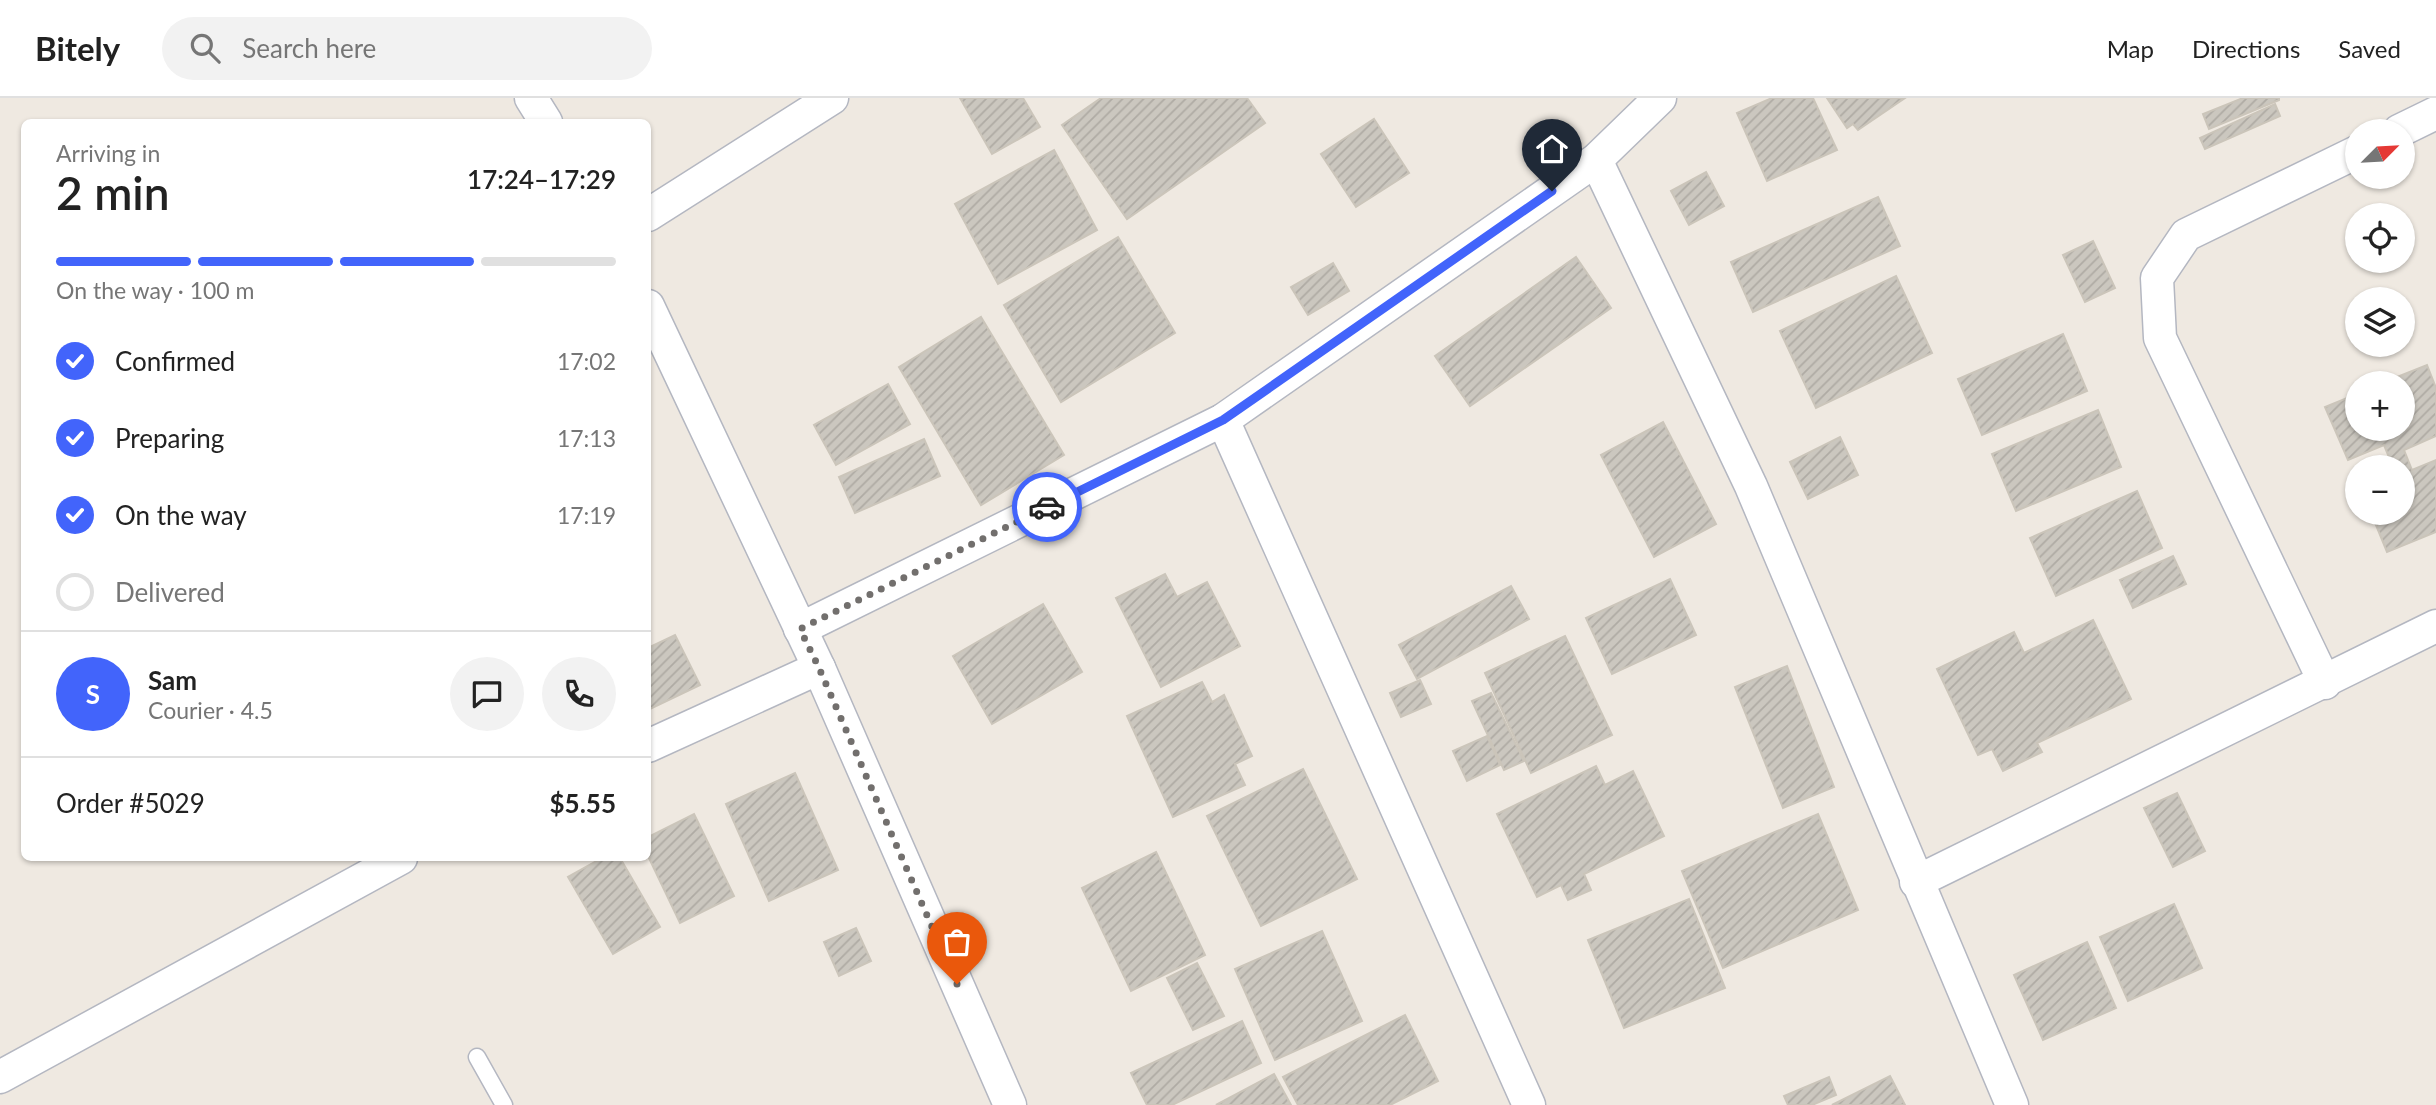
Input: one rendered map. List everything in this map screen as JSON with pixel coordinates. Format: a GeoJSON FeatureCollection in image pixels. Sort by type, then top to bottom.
{"type":"FeatureCollection","features":[{"type":"Feature","properties":{"kind":"street"},"geometry":{"type":"LineString","coordinates":[[531,98],[544,119]]}},
{"type":"Feature","properties":{"kind":"street"},"geometry":{"type":"LineString","coordinates":[[651,213],[832,98]]}},
{"type":"Feature","properties":{"kind":"street"},"geometry":{"type":"LineString","coordinates":[[800,629],[1223,420],[1596,160],[1660,98]]}},
{"type":"Feature","properties":{"kind":"street"},"geometry":{"type":"LineString","coordinates":[[2415,123],[2436,113]]}},
{"type":"Feature","properties":{"kind":"street"},"geometry":{"type":"LineString","coordinates":[[2325,683],[2161,338],[2157,278],[2186,235],[2345,158]]}},
{"type":"Feature","properties":{"kind":"street"},"geometry":{"type":"LineString","coordinates":[[1596,160],[1751,486],[2012,1105]]}},
{"type":"Feature","properties":{"kind":"street"},"geometry":{"type":"LineString","coordinates":[[651,320],[657,349],[819,668],[1010,1105]]}},
{"type":"Feature","properties":{"kind":"street"},"geometry":{"type":"LineString","coordinates":[[1223,420],[1529,1105]]}},
{"type":"Feature","properties":{"kind":"street"},"geometry":{"type":"LineString","coordinates":[[1916,882],[2325,683],[2436,626]]}},
{"type":"Feature","properties":{"kind":"street"},"geometry":{"type":"LineString","coordinates":[[651,745],[819,668]]}},
{"type":"Feature","properties":{"kind":"street"},"geometry":{"type":"LineString","coordinates":[[0,1077],[396,861]]}},
{"type":"Feature","properties":{"kind":"lane"},"geometry":{"type":"LineString","coordinates":[[477,1056],[504,1105]]}},
{"type":"Feature","properties":{"kind":"building"},"geometry":{"type":"Polygon","coordinates":[[[960,98],[1023,98],[1040,127],[992,154],[960,98]]]}},
{"type":"Feature","properties":{"kind":"building"},"geometry":{"type":"Polygon","coordinates":[[[1101,98],[1247,98],[1265,123],[1127,219],[1062,125],[1101,98]]]}},
{"type":"Feature","properties":{"kind":"building"},"geometry":{"type":"Polygon","coordinates":[[[1772,98],[1813,98],[1837,150],[1767,181],[1737,113],[1772,98]]]}},
{"type":"Feature","properties":{"kind":"building"},"geometry":{"type":"Polygon","coordinates":[[[1827,98],[1905,98],[1858,130],[1853,124],[1847,128],[1827,98]]]}},
{"type":"Feature","properties":{"kind":"building"},"geometry":{"type":"Polygon","coordinates":[[[2243,98],[2279,100],[2209,129],[2203,114],[2243,98]]]}},
{"type":"Feature","properties":{"kind":"building"},"geometry":{"type":"Polygon","coordinates":[[[2275,104],[2280,116],[2205,149],[2200,138],[2275,104]]]}},
{"type":"Feature","properties":{"kind":"building"},"geometry":{"type":"Polygon","coordinates":[[[1374,119],[1409,173],[1356,207],[1321,154],[1374,119]]]}},
{"type":"Feature","properties":{"kind":"building"},"geometry":{"type":"Polygon","coordinates":[[[1054,150],[1097,230],[998,284],[955,204],[1054,150]]]}},
{"type":"Feature","properties":{"kind":"building"},"geometry":{"type":"Polygon","coordinates":[[[1706,172],[1724,206],[1689,225],[1671,191],[1706,172]]]}},
{"type":"Feature","properties":{"kind":"building"},"geometry":{"type":"Polygon","coordinates":[[[1878,197],[1900,246],[1753,312],[1731,262],[1878,197]]]}},
{"type":"Feature","properties":{"kind":"building"},"geometry":{"type":"Polygon","coordinates":[[[1118,237],[1175,333],[1061,402],[1004,305],[1118,237]]]}},
{"type":"Feature","properties":{"kind":"building"},"geometry":{"type":"Polygon","coordinates":[[[2093,241],[2115,288],[2085,302],[2063,255],[2093,241]]]}},
{"type":"Feature","properties":{"kind":"building"},"geometry":{"type":"Polygon","coordinates":[[[1576,257],[1611,308],[1470,406],[1435,356],[1576,257]]]}},
{"type":"Feature","properties":{"kind":"building"},"geometry":{"type":"Polygon","coordinates":[[[1333,263],[1349,291],[1308,315],[1291,287],[1333,263]]]}},
{"type":"Feature","properties":{"kind":"building"},"geometry":{"type":"Polygon","coordinates":[[[1896,276],[1932,353],[1816,408],[1780,331],[1896,276]]]}},
{"type":"Feature","properties":{"kind":"building"},"geometry":{"type":"Polygon","coordinates":[[[981,317],[1064,455],[981,505],[899,367],[981,317]]]}},
{"type":"Feature","properties":{"kind":"building"},"geometry":{"type":"Polygon","coordinates":[[[2063,334],[2087,391],[1982,435],[1958,379],[2063,334]]]}},
{"type":"Feature","properties":{"kind":"building"},"geometry":{"type":"Polygon","coordinates":[[[2427,365],[2436,388],[2436,436],[2404,450],[2406,455],[2388,455],[2384,445],[2360,455],[2346,455],[2325,407],[2345,399],[2345,441],[2415,441],[2415,371],[2412,371],[2427,365]]]}},
{"type":"Feature","properties":{"kind":"building"},"geometry":{"type":"Polygon","coordinates":[[[888,384],[910,424],[836,465],[814,425],[888,384]]]}},
{"type":"Feature","properties":{"kind":"building"},"geometry":{"type":"Polygon","coordinates":[[[2098,410],[2121,467],[2016,511],[1992,454],[2098,410]]]}},
{"type":"Feature","properties":{"kind":"building"},"geometry":{"type":"Polygon","coordinates":[[[1663,422],[1716,524],[1654,557],[1601,455],[1663,422]]]}},
{"type":"Feature","properties":{"kind":"building"},"geometry":{"type":"Polygon","coordinates":[[[1840,437],[1858,475],[1808,499],[1790,462],[1840,437]]]}},
{"type":"Feature","properties":{"kind":"building"},"geometry":{"type":"Polygon","coordinates":[[[924,439],[940,476],[855,513],[839,477],[924,439]]]}},
{"type":"Feature","properties":{"kind":"building"},"geometry":{"type":"Polygon","coordinates":[[[2436,460],[2436,532],[2387,552],[2376,525],[2415,525],[2415,469],[2436,460]]]}},
{"type":"Feature","properties":{"kind":"building"},"geometry":{"type":"Polygon","coordinates":[[[2137,491],[2162,548],[2056,596],[2030,538],[2137,491]]]}},
{"type":"Feature","properties":{"kind":"building"},"geometry":{"type":"Polygon","coordinates":[[[2173,556],[2186,584],[2133,608],[2120,580],[2173,556]]]}},
{"type":"Feature","properties":{"kind":"building"},"geometry":{"type":"Polygon","coordinates":[[[1165,574],[1177,597],[1207,582],[1240,646],[1161,687],[1116,598],[1165,574]]]}},
{"type":"Feature","properties":{"kind":"building"},"geometry":{"type":"Polygon","coordinates":[[[1670,579],[1696,635],[1612,674],[1586,618],[1670,579]]]}},
{"type":"Feature","properties":{"kind":"building"},"geometry":{"type":"Polygon","coordinates":[[[1511,586],[1529,619],[1417,679],[1399,645],[1511,586]]]}},
{"type":"Feature","properties":{"kind":"building"},"geometry":{"type":"Polygon","coordinates":[[[1043,604],[1082,672],[992,724],[953,656],[1043,604]]]}},
{"type":"Feature","properties":{"kind":"building"},"geometry":{"type":"Polygon","coordinates":[[[2093,620],[2131,699],[2037,743],[2042,752],[2003,771],[1992,749],[1978,755],[1937,669],[2014,632],[2024,653],[2093,620]]]}},
{"type":"Feature","properties":{"kind":"building"},"geometry":{"type":"Polygon","coordinates":[[[675,635],[700,685],[651,709],[651,647],[675,635]]]}},
{"type":"Feature","properties":{"kind":"building"},"geometry":{"type":"Polygon","coordinates":[[[1565,636],[1612,735],[1531,773],[1485,673],[1565,636]]]}},
{"type":"Feature","properties":{"kind":"building"},"geometry":{"type":"Polygon","coordinates":[[[1787,666],[1834,787],[1783,808],[1735,687],[1787,666]]]}},
{"type":"Feature","properties":{"kind":"building"},"geometry":{"type":"Polygon","coordinates":[[[1420,680],[1431,704],[1401,717],[1390,693],[1420,680]]]}},
{"type":"Feature","properties":{"kind":"building"},"geometry":{"type":"Polygon","coordinates":[[[1202,682],[1212,702],[1224,695],[1252,756],[1235,764],[1245,785],[1173,817],[1127,716],[1202,682]]]}},
{"type":"Feature","properties":{"kind":"building"},"geometry":{"type":"Polygon","coordinates":[[[1491,693],[1524,761],[1504,770],[1472,701],[1491,693]]]}},
{"type":"Feature","properties":{"kind":"building"},"geometry":{"type":"Polygon","coordinates":[[[1487,736],[1500,765],[1467,781],[1453,751],[1487,736]]]}},
{"type":"Feature","properties":{"kind":"building"},"geometry":{"type":"Polygon","coordinates":[[[1596,766],[1605,785],[1633,771],[1664,836],[1584,874],[1591,890],[1568,900],[1561,885],[1537,897],[1497,814],[1596,766]]]}},
{"type":"Feature","properties":{"kind":"building"},"geometry":{"type":"Polygon","coordinates":[[[1303,769],[1357,879],[1261,926],[1207,816],[1303,769]]]}},
{"type":"Feature","properties":{"kind":"building"},"geometry":{"type":"Polygon","coordinates":[[[795,773],[838,870],[769,901],[726,804],[795,773]]]}},
{"type":"Feature","properties":{"kind":"building"},"geometry":{"type":"Polygon","coordinates":[[[2177,793],[2205,851],[2173,867],[2144,808],[2177,793]]]}},
{"type":"Feature","properties":{"kind":"building"},"geometry":{"type":"Polygon","coordinates":[[[694,814],[734,896],[680,923],[650,861],[651,836],[694,814]]]}},
{"type":"Feature","properties":{"kind":"building"},"geometry":{"type":"Polygon","coordinates":[[[1818,814],[1858,910],[1723,968],[1682,871],[1818,814]]]}},
{"type":"Feature","properties":{"kind":"building"},"geometry":{"type":"Polygon","coordinates":[[[1156,852],[1205,955],[1131,991],[1082,888],[1156,852]]]}},
{"type":"Feature","properties":{"kind":"building"},"geometry":{"type":"Polygon","coordinates":[[[597,861],[622,861],[660,927],[613,954],[568,877],[597,861]]]}},
{"type":"Feature","properties":{"kind":"building"},"geometry":{"type":"Polygon","coordinates":[[[1689,899],[1725,988],[1624,1028],[1588,940],[1689,899]]]}},
{"type":"Feature","properties":{"kind":"building"},"geometry":{"type":"Polygon","coordinates":[[[2174,904],[2202,968],[2128,1001],[2100,937],[2174,904]]]}},
{"type":"Feature","properties":{"kind":"building"},"geometry":{"type":"Polygon","coordinates":[[[856,928],[871,961],[839,976],[824,942],[856,928]]]}},
{"type":"Feature","properties":{"kind":"building"},"geometry":{"type":"Polygon","coordinates":[[[1322,931],[1362,1021],[1275,1060],[1235,969],[1322,931]]]}},
{"type":"Feature","properties":{"kind":"building"},"geometry":{"type":"Polygon","coordinates":[[[2087,942],[2116,1008],[2043,1040],[2014,975],[2087,942]]]}},
{"type":"Feature","properties":{"kind":"building"},"geometry":{"type":"Polygon","coordinates":[[[1197,963],[1224,1016],[1193,1030],[1167,978],[1197,963]]]}},
{"type":"Feature","properties":{"kind":"building"},"geometry":{"type":"Polygon","coordinates":[[[1405,1015],[1438,1081],[1390,1105],[1298,1105],[1283,1077],[1405,1015]]]}},
{"type":"Feature","properties":{"kind":"building"},"geometry":{"type":"Polygon","coordinates":[[[1242,1021],[1261,1063],[1172,1105],[1147,1105],[1131,1073],[1242,1021]]]}},
{"type":"Feature","properties":{"kind":"building"},"geometry":{"type":"Polygon","coordinates":[[[1274,1074],[1291,1105],[1216,1105],[1274,1074]]]}},
{"type":"Feature","properties":{"kind":"building"},"geometry":{"type":"Polygon","coordinates":[[[1890,1076],[1905,1105],[1832,1105],[1890,1076]]]}},
{"type":"Feature","properties":{"kind":"building"},"geometry":{"type":"Polygon","coordinates":[[[1829,1077],[1836,1095],[1812,1105],[1788,1105],[1784,1096],[1829,1077]]]}},
{"type":"Feature","properties":{"kind":"way so far"},"geometry":{"type":"LineString","coordinates":[[957,984],[800,629],[1047,507]]}},
{"type":"Feature","properties":{"kind":"route"},"geometry":{"type":"LineString","coordinates":[[1047,507],[1223,420],[1552,191]]}}]}
